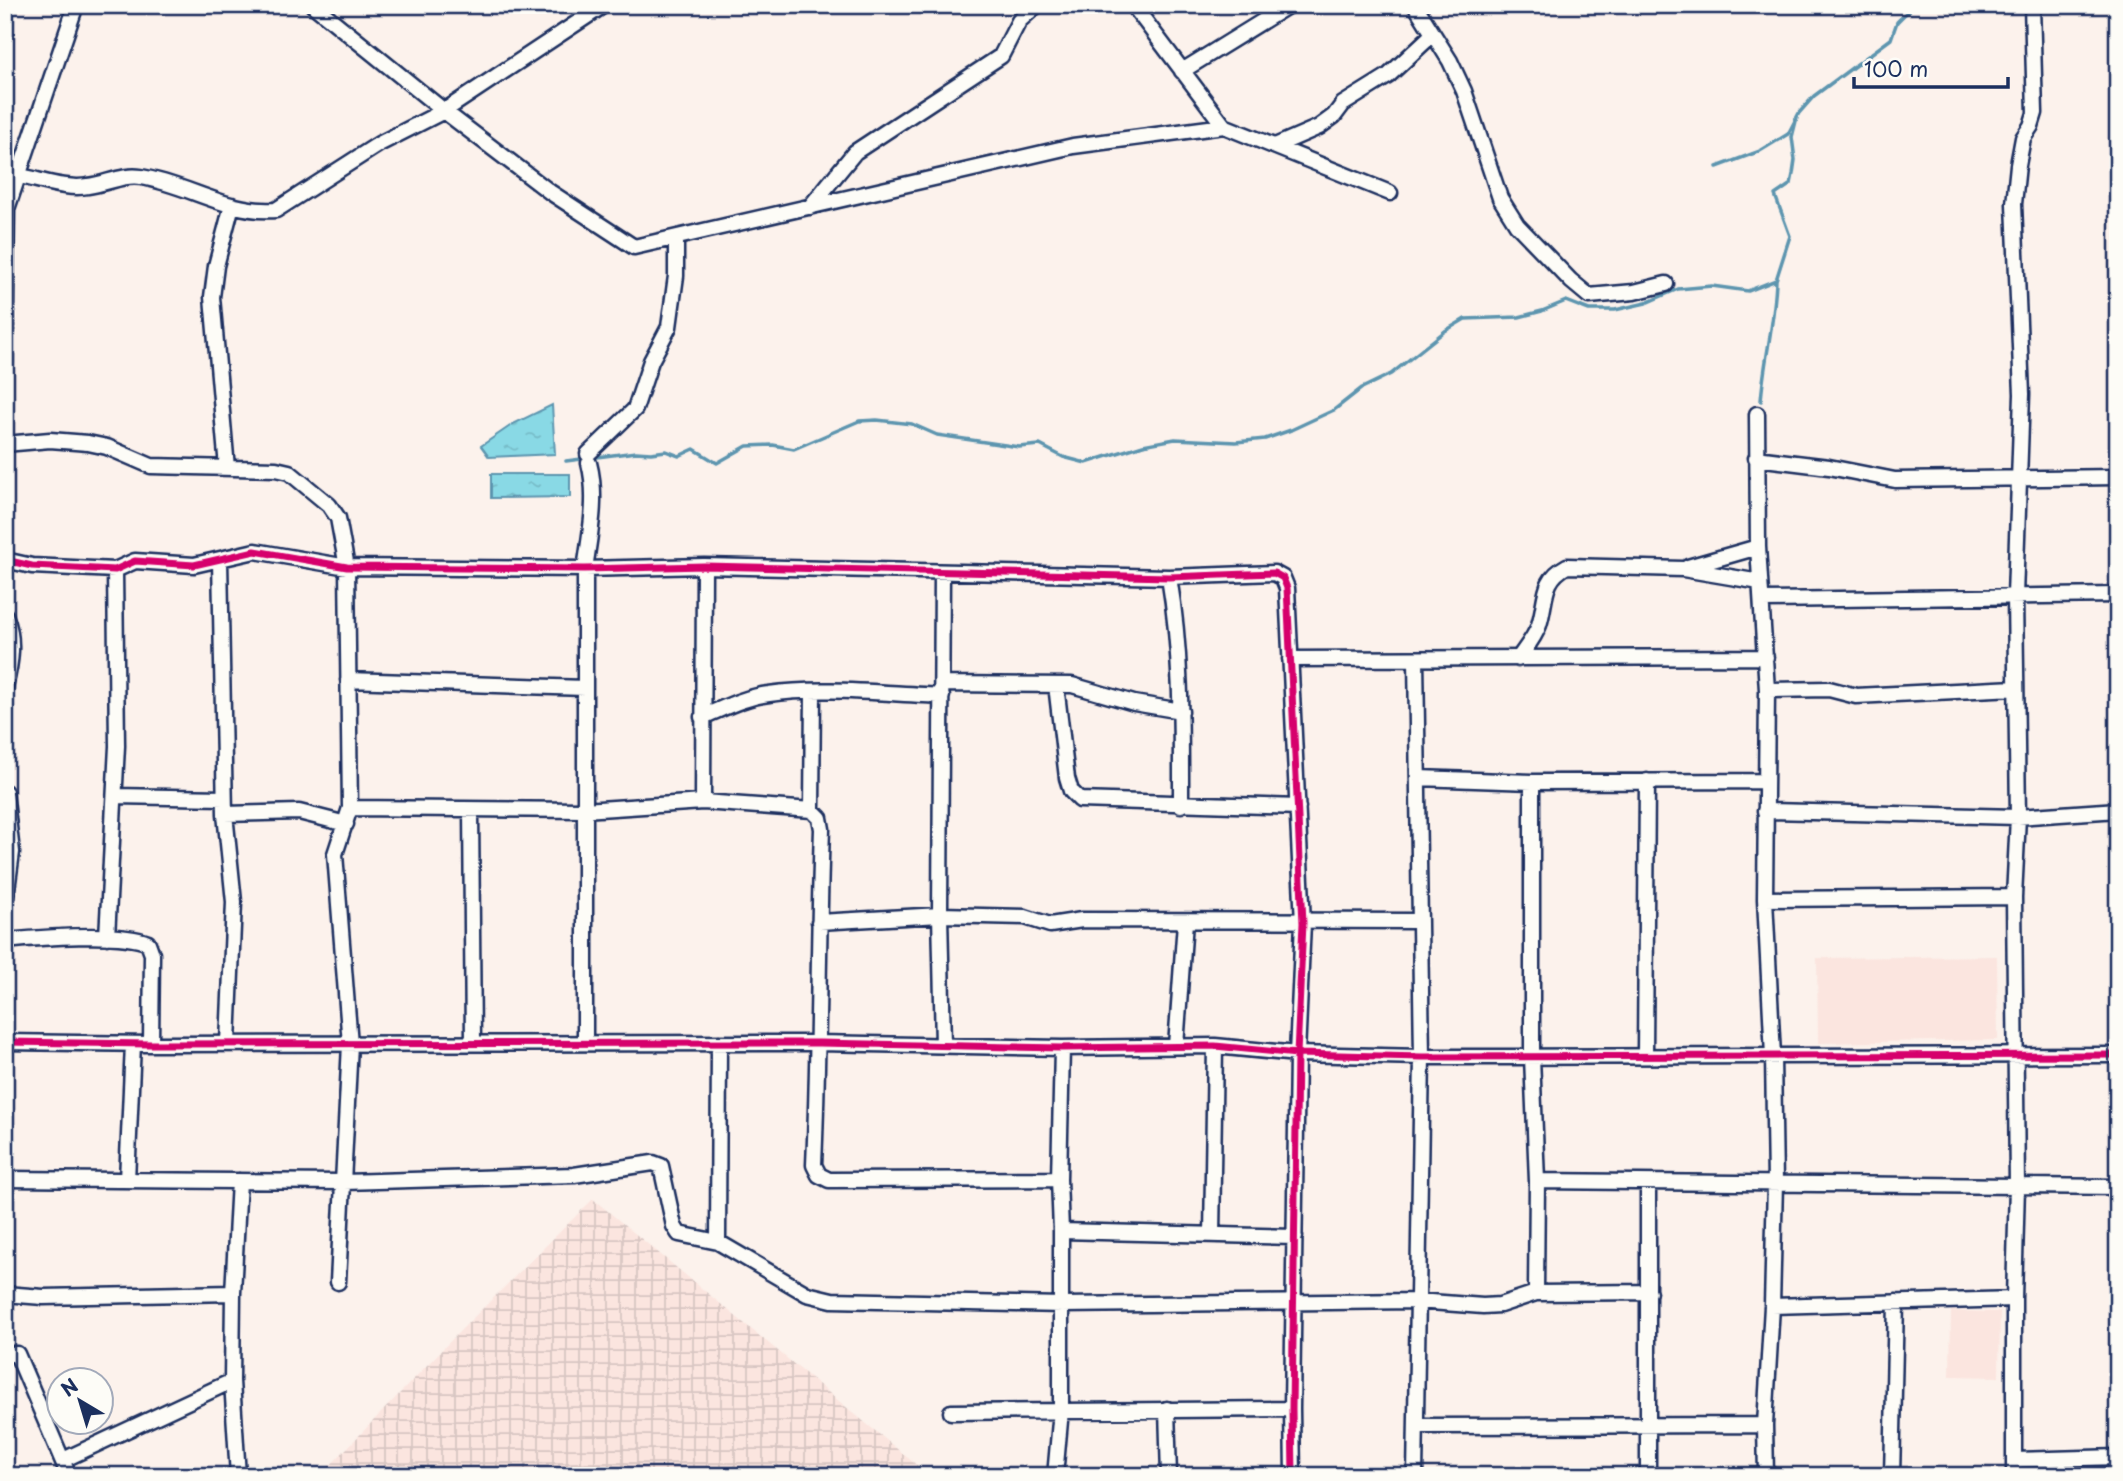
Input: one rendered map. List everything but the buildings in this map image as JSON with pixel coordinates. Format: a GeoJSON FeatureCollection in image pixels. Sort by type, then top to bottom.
{"type":"FeatureCollection","features":[{"type":"Feature","properties":{"kind":"street"},"geometry":{"type":"LineString","coordinates":[[5,363],[6,209],[20,176],[76,5]]}},
{"type":"Feature","properties":{"kind":"street"},"geometry":{"type":"LineString","coordinates":[[313,5],[550,192],[634,247],[1073,146],[1224,126],[1390,193]]}},
{"type":"Feature","properties":{"kind":"street"},"geometry":{"type":"LineString","coordinates":[[810,206],[855,152],[1001,56],[1019,21],[1037,5]]}},
{"type":"Feature","properties":{"kind":"street"},"geometry":{"type":"LineString","coordinates":[[1133,5],[1224,126]]}},
{"type":"Feature","properties":{"kind":"street"},"geometry":{"type":"LineString","coordinates":[[1182,71],[1289,5]]}},
{"type":"Feature","properties":{"kind":"street"},"geometry":{"type":"LineString","coordinates":[[1415,5],[1450,61],[1464,91],[1500,198],[1517,225],[1589,296],[1634,292],[1666,285]]}},
{"type":"Feature","properties":{"kind":"street"},"geometry":{"type":"LineString","coordinates":[[2014,1476],[2017,1185],[2014,897],[2018,817],[2015,596],[2022,394],[2014,204],[2023,138],[2035,113],[2032,5]]}},
{"type":"Feature","properties":{"kind":"street"},"geometry":{"type":"LineString","coordinates":[[20,176],[86,187],[139,176],[232,205],[262,212],[276,211],[379,144],[444,111],[595,8]]}},
{"type":"Feature","properties":{"kind":"street"},"geometry":{"type":"LineString","coordinates":[[1275,146],[1319,127],[1334,116],[1343,104],[1388,76],[1433,34]]}},
{"type":"Feature","properties":{"kind":"street"},"geometry":{"type":"LineString","coordinates":[[227,468],[212,297],[216,266],[232,205]]}},
{"type":"Feature","properties":{"kind":"street"},"geometry":{"type":"LineString","coordinates":[[585,1043],[585,569],[592,524],[593,479],[589,458],[635,409],[651,361],[668,327],[676,276],[676,239]]}},
{"type":"Feature","properties":{"kind":"street"},"geometry":{"type":"LineString","coordinates":[[1757,414],[1758,547],[1767,690],[1765,899],[1773,1056],[1775,1183],[1765,1425],[1766,1476]]}},
{"type":"Feature","properties":{"kind":"street"},"geometry":{"type":"LineString","coordinates":[[5,443],[50,440],[88,443],[107,447],[151,466],[276,469],[289,472],[329,505],[338,518],[347,567],[350,808],[335,854],[350,1044],[338,1282]]}},
{"type":"Feature","properties":{"kind":"street"},"geometry":{"type":"LineString","coordinates":[[1756,458],[1829,467],[1895,480],[2118,477]]}},
{"type":"Feature","properties":{"kind":"street"},"geometry":{"type":"LineString","coordinates":[[1683,569],[1758,547]]}},
{"type":"Feature","properties":{"kind":"street"},"geometry":{"type":"LineString","coordinates":[[5,560],[32,566],[115,570],[135,561],[194,565],[255,551],[347,567],[585,569],[704,566],[1169,577],[1274,572],[1283,578],[1287,588],[1303,923],[1297,1054],[1293,1476]]}},
{"type":"Feature","properties":{"kind":"street"},"geometry":{"type":"LineString","coordinates":[[220,560],[225,814],[234,902],[228,1043]]}},
{"type":"Feature","properties":{"kind":"street"},"geometry":{"type":"LineString","coordinates":[[703,802],[704,566]]}},
{"type":"Feature","properties":{"kind":"street"},"geometry":{"type":"LineString","coordinates":[[1518,659],[1538,628],[1553,574],[1567,566],[1683,569],[1760,582]]}},
{"type":"Feature","properties":{"kind":"street"},"geometry":{"type":"LineString","coordinates":[[107,937],[116,796],[115,570]]}},
{"type":"Feature","properties":{"kind":"street"},"geometry":{"type":"LineString","coordinates":[[942,572],[940,915],[943,1044]]}},
{"type":"Feature","properties":{"kind":"street"},"geometry":{"type":"LineString","coordinates":[[1169,577],[1181,672],[1181,805]]}},
{"type":"Feature","properties":{"kind":"street"},"geometry":{"type":"LineString","coordinates":[[1762,600],[2118,596]]}},
{"type":"Feature","properties":{"kind":"street"},"geometry":{"type":"LineString","coordinates":[[5,615],[12,642],[5,687]]}},
{"type":"Feature","properties":{"kind":"street"},"geometry":{"type":"LineString","coordinates":[[1290,659],[1766,657]]}},
{"type":"Feature","properties":{"kind":"street"},"geometry":{"type":"LineString","coordinates":[[1415,1476],[1422,1057],[1416,659]]}},
{"type":"Feature","properties":{"kind":"street"},"geometry":{"type":"LineString","coordinates":[[348,680],[585,688]]}},
{"type":"Feature","properties":{"kind":"street"},"geometry":{"type":"LineString","coordinates":[[702,717],[738,701],[768,694],[1056,685],[1072,685],[1134,703],[1181,711]]}},
{"type":"Feature","properties":{"kind":"street"},"geometry":{"type":"LineString","coordinates":[[1056,685],[1067,778],[1071,791],[1080,800],[1298,807]]}},
{"type":"Feature","properties":{"kind":"street"},"geometry":{"type":"LineString","coordinates":[[1767,690],[1829,689],[1856,696],[2015,688]]}},
{"type":"Feature","properties":{"kind":"street"},"geometry":{"type":"LineString","coordinates":[[811,810],[813,691]]}},
{"type":"Feature","properties":{"kind":"street"},"geometry":{"type":"LineString","coordinates":[[1418,778],[1532,782],[1766,781]]}},
{"type":"Feature","properties":{"kind":"street"},"geometry":{"type":"LineString","coordinates":[[1645,1056],[1647,781]]}},
{"type":"Feature","properties":{"kind":"street"},"geometry":{"type":"LineString","coordinates":[[1532,782],[1532,1057],[1537,1181],[1536,1293]]}},
{"type":"Feature","properties":{"kind":"street"},"geometry":{"type":"LineString","coordinates":[[5,792],[12,852],[5,905]]}},
{"type":"Feature","properties":{"kind":"street"},"geometry":{"type":"LineString","coordinates":[[116,796],[225,799]]}},
{"type":"Feature","properties":{"kind":"street"},"geometry":{"type":"LineString","coordinates":[[350,808],[584,810],[703,802],[811,810],[820,818],[822,829],[814,1165],[819,1175],[829,1180],[1059,1179]]}},
{"type":"Feature","properties":{"kind":"street"},"geometry":{"type":"LineString","coordinates":[[471,810],[473,1044]]}},
{"type":"Feature","properties":{"kind":"street"},"geometry":{"type":"LineString","coordinates":[[1765,811],[2018,817],[2118,810]]}},
{"type":"Feature","properties":{"kind":"street"},"geometry":{"type":"LineString","coordinates":[[225,814],[299,811],[346,824]]}},
{"type":"Feature","properties":{"kind":"street"},"geometry":{"type":"LineString","coordinates":[[1765,899],[2014,897]]}},
{"type":"Feature","properties":{"kind":"street"},"geometry":{"type":"LineString","coordinates":[[819,922],[940,915],[1025,916],[1050,925],[1082,920],[1419,922]]}},
{"type":"Feature","properties":{"kind":"street"},"geometry":{"type":"LineString","coordinates":[[1176,1046],[1185,922]]}},
{"type":"Feature","properties":{"kind":"street"},"geometry":{"type":"LineString","coordinates":[[5,941],[137,937],[148,943],[152,954],[152,1044]]}},
{"type":"Feature","properties":{"kind":"street"},"geometry":{"type":"LineString","coordinates":[[5,1042],[819,1043],[1062,1048],[1215,1046],[1297,1054],[1422,1057],[2118,1055]]}},
{"type":"Feature","properties":{"kind":"street"},"geometry":{"type":"LineString","coordinates":[[127,1180],[133,1044]]}},
{"type":"Feature","properties":{"kind":"street"},"geometry":{"type":"LineString","coordinates":[[718,1242],[719,1044]]}},
{"type":"Feature","properties":{"kind":"street"},"geometry":{"type":"LineString","coordinates":[[1212,1235],[1215,1046]]}},
{"type":"Feature","properties":{"kind":"street"},"geometry":{"type":"LineString","coordinates":[[1055,1476],[1062,1410],[1059,1179],[1062,1048]]}},
{"type":"Feature","properties":{"kind":"street"},"geometry":{"type":"LineString","coordinates":[[5,1179],[344,1182],[574,1175],[653,1163],[661,1166],[676,1231],[679,1234],[718,1242],[807,1294],[832,1300],[1062,1306],[1416,1301],[1483,1306],[1500,1304],[1536,1293],[1648,1292]]}},
{"type":"Feature","properties":{"kind":"street"},"geometry":{"type":"LineString","coordinates":[[239,1181],[232,1381],[239,1476]]}},
{"type":"Feature","properties":{"kind":"street"},"geometry":{"type":"LineString","coordinates":[[1537,1181],[2118,1187]]}},
{"type":"Feature","properties":{"kind":"street"},"geometry":{"type":"LineString","coordinates":[[1648,1184],[1648,1476]]}},
{"type":"Feature","properties":{"kind":"street"},"geometry":{"type":"LineString","coordinates":[[1061,1231],[1295,1237]]}},
{"type":"Feature","properties":{"kind":"street"},"geometry":{"type":"LineString","coordinates":[[5,1294],[43,1297],[233,1293]]}},
{"type":"Feature","properties":{"kind":"street"},"geometry":{"type":"LineString","coordinates":[[1772,1306],[2014,1299]]}},
{"type":"Feature","properties":{"kind":"street"},"geometry":{"type":"LineString","coordinates":[[1892,1476],[1896,1302]]}},
{"type":"Feature","properties":{"kind":"street"},"geometry":{"type":"LineString","coordinates":[[5,1354],[17,1354],[69,1476]]}},
{"type":"Feature","properties":{"kind":"street"},"geometry":{"type":"LineString","coordinates":[[63,1460],[232,1381]]}},
{"type":"Feature","properties":{"kind":"street"},"geometry":{"type":"LineString","coordinates":[[1167,1409],[1169,1476]]}},
{"type":"Feature","properties":{"kind":"street"},"geometry":{"type":"LineString","coordinates":[[951,1412],[1292,1409]]}},
{"type":"Feature","properties":{"kind":"street"},"geometry":{"type":"LineString","coordinates":[[1416,1426],[1765,1425]]}},
{"type":"Feature","properties":{"kind":"street"},"geometry":{"type":"LineString","coordinates":[[2014,1460],[2118,1457]]}},
{"type":"Feature","properties":{"kind":"shaded area"},"geometry":{"type":"Polygon","coordinates":[[[1997,956],[1998,1040],[1818,1043],[1817,958],[1997,956]]]}},
{"type":"Feature","properties":{"kind":"shaded area"},"geometry":{"type":"Polygon","coordinates":[[[593,1199],[930,1476],[320,1476],[593,1199]]]}},
{"type":"Feature","properties":{"kind":"shaded area"},"geometry":{"type":"Polygon","coordinates":[[[1951,1311],[2000,1312],[1999,1377],[1950,1376],[1951,1311]]]}},
{"type":"Feature","properties":{"kind":"water"},"geometry":{"type":"Polygon","coordinates":[[[552,405],[555,454],[489,457],[481,446],[513,424],[552,405]]]}},
{"type":"Feature","properties":{"kind":"water"},"geometry":{"type":"Polygon","coordinates":[[[491,474],[570,474],[570,497],[491,498],[491,474]]]}},
{"type":"Feature","properties":{"kind":"waterway"},"geometry":{"type":"LineString","coordinates":[[1717,167],[1760,151],[1788,134],[1799,113],[1814,96],[1891,39],[1897,22],[1914,5]]}},
{"type":"Feature","properties":{"kind":"waterway"},"geometry":{"type":"LineString","coordinates":[[566,461],[636,452],[666,451],[679,456],[694,449],[717,463],[747,446],[773,445],[794,449],[859,421],[877,420],[912,424],[937,435],[1019,447],[1040,445],[1063,457],[1086,463],[1143,445],[1175,439],[1236,442],[1265,439],[1334,410],[1362,388],[1391,374],[1445,331],[1465,319],[1519,317],[1566,301],[1589,310],[1615,310],[1646,303],[1678,289],[1712,286],[1748,291],[1776,280],[1790,236],[1775,195],[1791,184],[1795,160],[1792,137],[1797,117]]}},
{"type":"Feature","properties":{"kind":"waterway"},"geometry":{"type":"LineString","coordinates":[[1761,401],[1776,280]]}},
{"type":"Feature","properties":{"kind":"cycle path"},"geometry":{"type":"LineString","coordinates":[[5,560],[32,566],[115,570],[135,561],[194,565],[255,551],[347,567],[585,569],[704,566],[1169,577],[1274,573],[1283,578],[1287,588],[1303,923],[1297,1054],[1293,1476]]}},
{"type":"Feature","properties":{"kind":"cycle path"},"geometry":{"type":"LineString","coordinates":[[5,1042],[819,1043],[1062,1048],[1215,1046],[1297,1054],[1422,1057],[2118,1055]]}}]}
